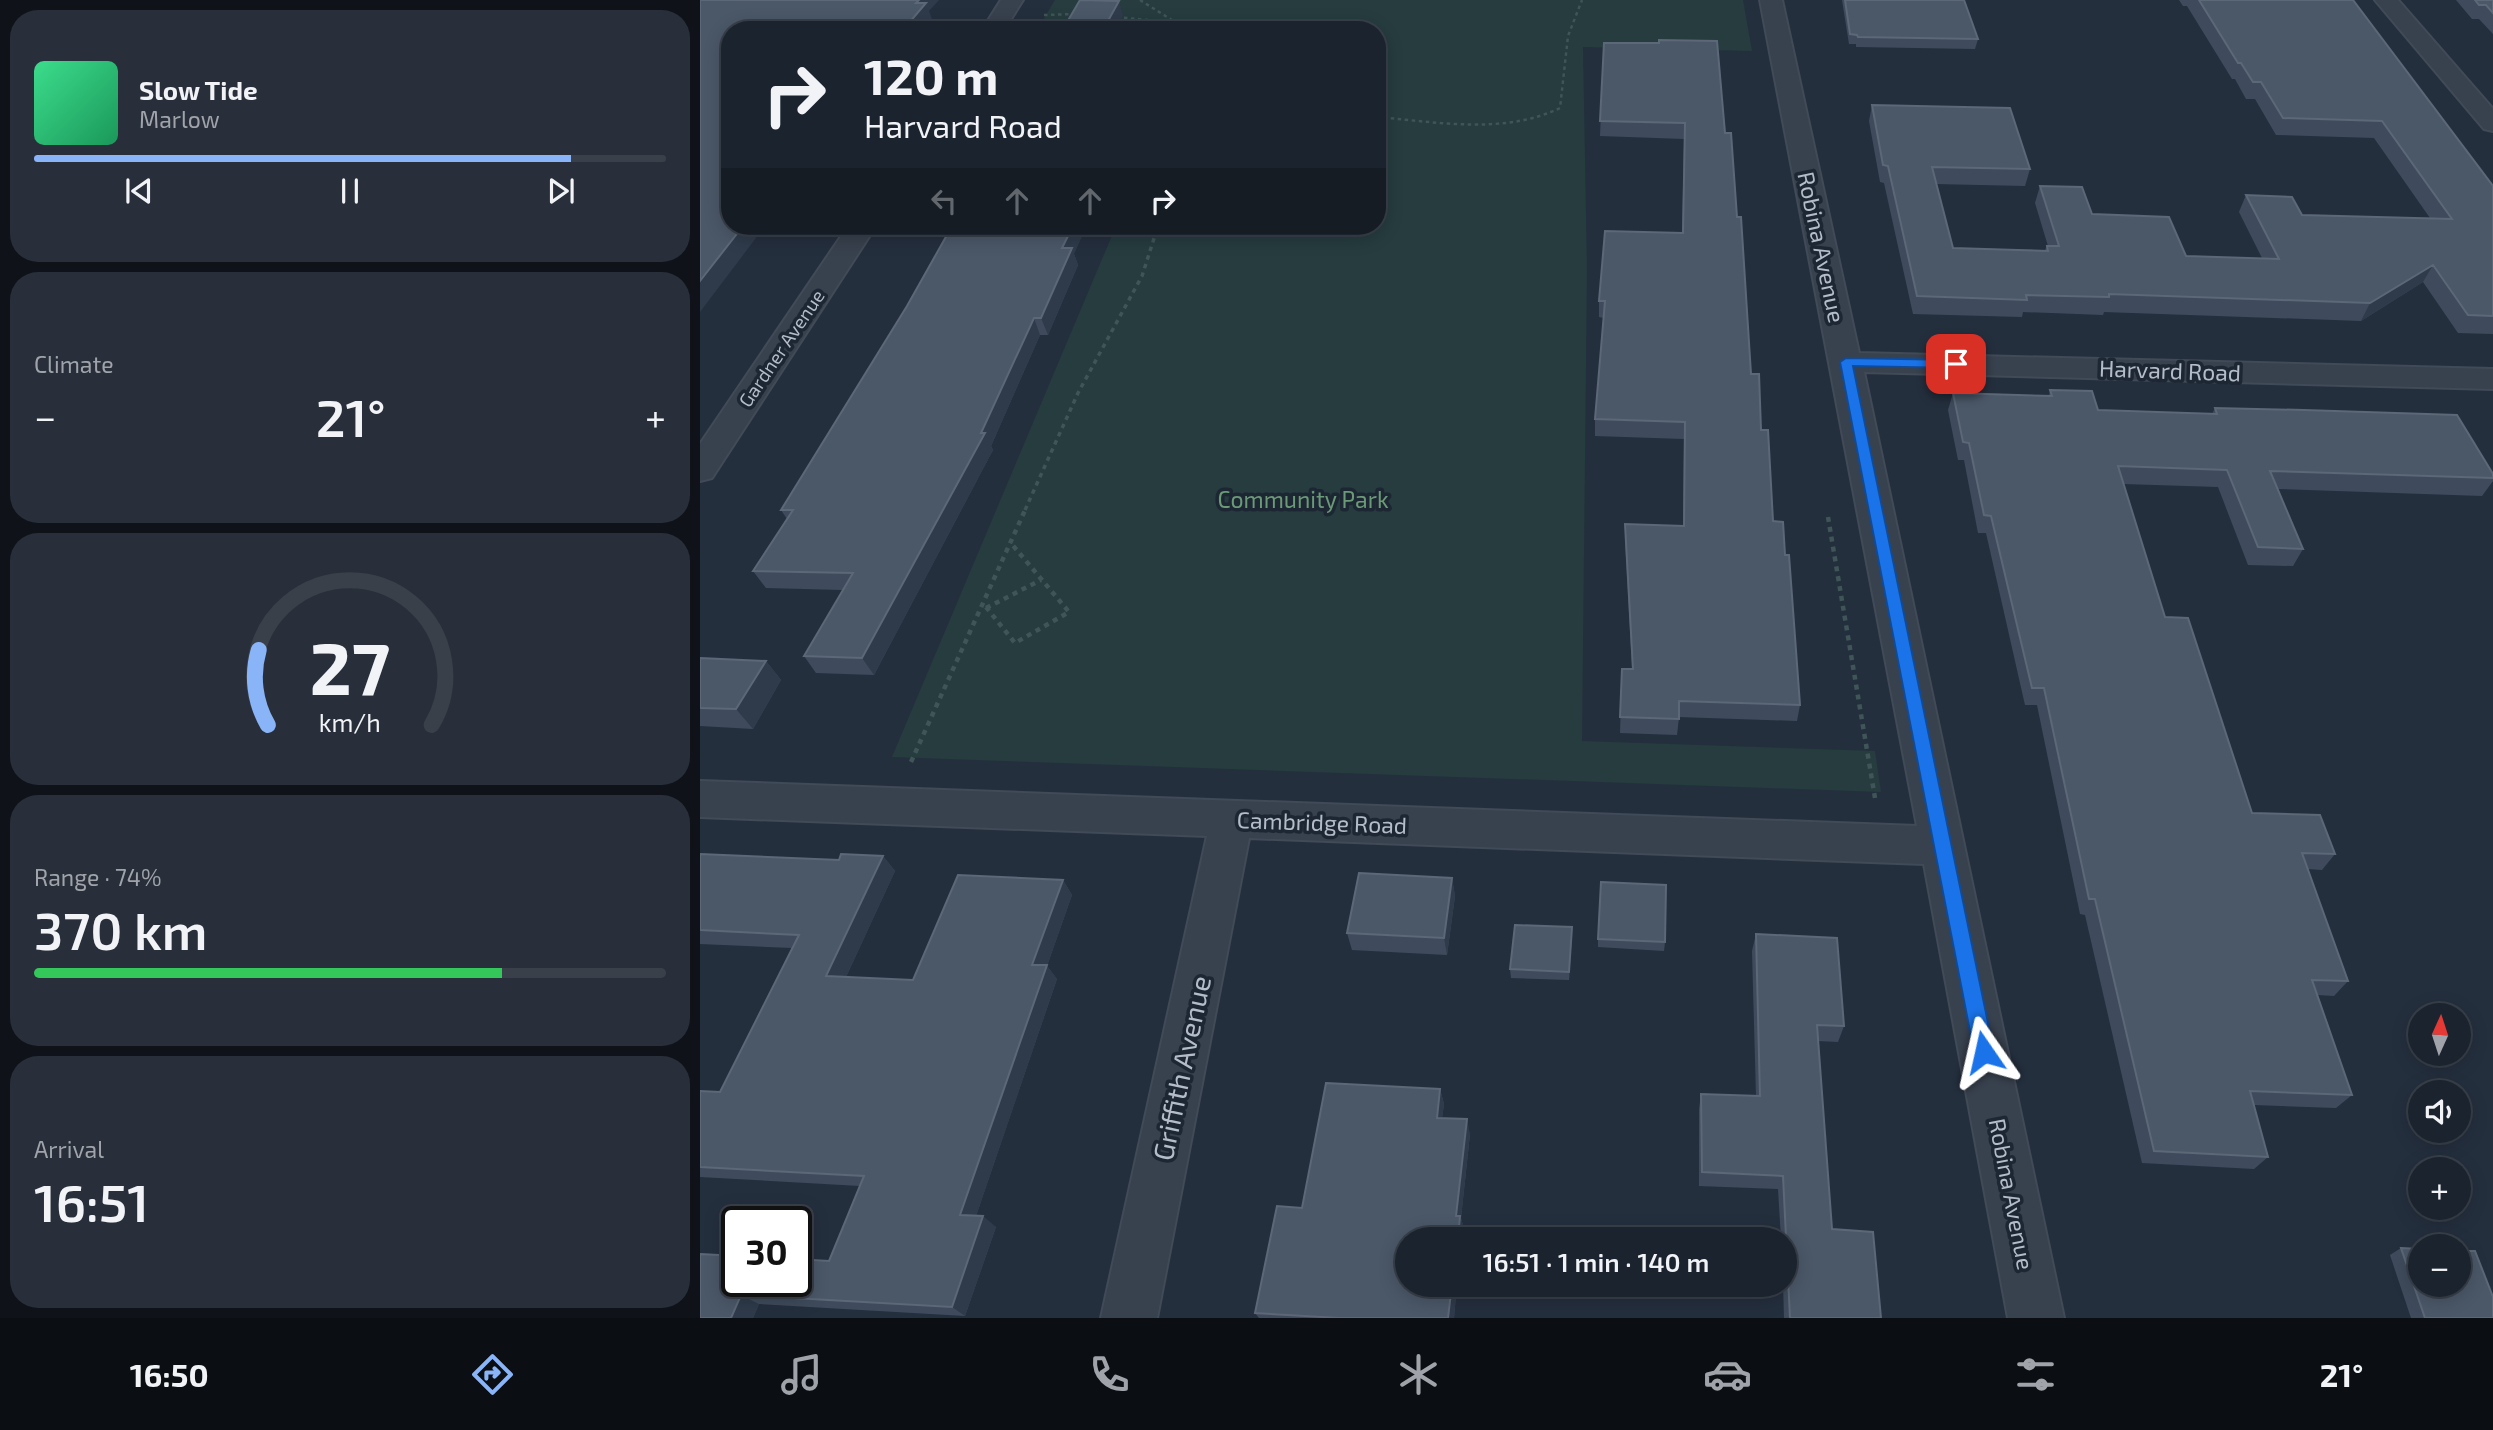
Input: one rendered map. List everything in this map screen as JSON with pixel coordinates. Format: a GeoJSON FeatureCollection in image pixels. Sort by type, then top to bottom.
{"type":"FeatureCollection","features":[{"type":"Feature","properties":{"kind":"street"},"geometry":{"type":"LineString","coordinates":[[999,21],[1013,0]]}},
{"type":"Feature","properties":{"kind":"street","name":"Robina Avenue"},"geometry":{"type":"LineString","coordinates":[[1771,0],[1944,846],[2036,1318]]}},
{"type":"Feature","properties":{"kind":"street"},"geometry":{"type":"LineString","coordinates":[[2386,0],[2493,124]]}},
{"type":"Feature","properties":{"kind":"street","name":"Gardner Avenue"},"geometry":{"type":"LineString","coordinates":[[700,470],[856,235]]}},
{"type":"Feature","properties":{"kind":"street","name":"Harvard Road"},"geometry":{"type":"LineString","coordinates":[[1846,362],[2493,379]]}},
{"type":"Feature","properties":{"kind":"street","name":"Cambridge Road"},"geometry":{"type":"LineString","coordinates":[[700,799],[1944,846]]}},
{"type":"Feature","properties":{"kind":"street","name":"Griffith Avenue"},"geometry":{"type":"LineString","coordinates":[[1129,1318],[1232,818]]}},
{"type":"Feature","properties":{"kind":"path"},"geometry":{"type":"LineString","coordinates":[[1140,0],[1175,21]]}},
{"type":"Feature","properties":{"kind":"path"},"geometry":{"type":"LineString","coordinates":[[1386,117],[1507,124],[1549,116],[1560,108],[1567,37],[1572,19],[1582,6],[1582,0]]}},
{"type":"Feature","properties":{"kind":"path"},"geometry":{"type":"LineString","coordinates":[[1036,15],[1082,14]]}},
{"type":"Feature","properties":{"kind":"path"},"geometry":{"type":"LineString","coordinates":[[1106,16],[1157,21]]}},
{"type":"Feature","properties":{"kind":"path"},"geometry":{"type":"LineString","coordinates":[[910,763],[1078,393],[1142,276],[1155,235]]}},
{"type":"Feature","properties":{"kind":"path"},"geometry":{"type":"LineString","coordinates":[[986,607],[1015,643],[1069,612],[1010,542]]}},
{"type":"Feature","properties":{"kind":"path"},"geometry":{"type":"LineString","coordinates":[[979,611],[1041,580]]}},
{"type":"Feature","properties":{"kind":"green space","name":"Community Park"},"geometry":{"type":"Polygon","coordinates":[[[1055,0],[1743,0],[1752,51],[1583,47],[1587,271],[1582,741],[1875,751],[1881,792],[892,757],[1112,235],[1386,235],[1386,21],[1042,21],[1055,0]]]}},
{"type":"Feature","properties":{"kind":"building"},"geometry":{"type":"Polygon","coordinates":[[[700,0],[919,0],[916,3],[926,3],[911,21],[721,21],[721,235],[736,235],[700,281],[700,0]]]}},
{"type":"Feature","properties":{"kind":"building"},"geometry":{"type":"Polygon","coordinates":[[[1080,0],[1119,1],[1108,21],[1068,21],[1080,0]]]}},
{"type":"Feature","properties":{"kind":"building"},"geometry":{"type":"Polygon","coordinates":[[[1845,0],[1964,0],[1978,39],[1858,37],[1850,34],[1845,0]]]}},
{"type":"Feature","properties":{"kind":"building"},"geometry":{"type":"Polygon","coordinates":[[[2199,0],[2353,0],[2493,186],[2493,316],[2468,315],[2433,265],[2370,303],[2109,294],[2109,297],[2026,295],[2027,300],[1917,296],[1888,166],[1883,165],[1872,105],[2010,108],[2030,169],[1932,167],[1953,248],[2048,251],[2047,246],[2059,246],[2040,186],[2082,187],[2092,214],[2169,217],[2186,256],[2279,259],[2246,195],[2292,197],[2302,215],[2452,219],[2382,121],[2283,118],[2261,82],[2253,82],[2241,63],[2238,63],[2199,0]]]}},
{"type":"Feature","properties":{"kind":"building"},"geometry":{"type":"Polygon","coordinates":[[[2475,0],[2493,0],[2493,13],[2486,5],[2479,5],[2475,0]]]}},
{"type":"Feature","properties":{"kind":"building"},"geometry":{"type":"Polygon","coordinates":[[[1659,40],[1717,41],[1725,133],[1731,133],[1737,217],[1741,217],[1751,374],[1759,374],[1761,430],[1768,430],[1773,521],[1783,522],[1785,555],[1789,555],[1800,705],[1679,701],[1679,719],[1620,717],[1622,669],[1633,669],[1625,524],[1684,526],[1685,422],[1595,419],[1605,301],[1599,301],[1605,231],[1683,233],[1685,123],[1600,121],[1604,43],[1659,43],[1659,40]]]}},
{"type":"Feature","properties":{"kind":"building"},"geometry":{"type":"Polygon","coordinates":[[[947,235],[1068,235],[1062,248],[1072,248],[1041,318],[1034,318],[981,433],[985,433],[862,658],[804,656],[853,573],[753,571],[793,510],[781,510],[907,306],[947,235]]]}},
{"type":"Feature","properties":{"kind":"building"},"geometry":{"type":"Polygon","coordinates":[[[2050,390],[2092,391],[2098,410],[2217,414],[2215,408],[2457,415],[2493,474],[2493,478],[2270,471],[2303,549],[2258,547],[2227,470],[2118,466],[2165,617],[2188,618],[2252,813],[2320,815],[2335,854],[2302,853],[2348,981],[2312,980],[2352,1095],[2250,1091],[2268,1157],[2154,1151],[2095,899],[2089,899],[2044,688],[2032,688],[1991,516],[1984,515],[1969,443],[1963,442],[1953,393],[2052,396],[2050,390]]]}},
{"type":"Feature","properties":{"kind":"building"},"geometry":{"type":"Polygon","coordinates":[[[700,658],[766,661],[736,709],[700,708],[700,658]]]}},
{"type":"Feature","properties":{"kind":"building"},"geometry":{"type":"Polygon","coordinates":[[[700,854],[839,860],[841,854],[883,856],[826,976],[913,980],[958,875],[1063,880],[1032,965],[1047,965],[960,1215],[983,1216],[952,1307],[776,1297],[812,1297],[812,1260],[829,1261],[864,1176],[700,1167],[700,1091],[720,1092],[799,935],[700,930],[700,854]]]}},
{"type":"Feature","properties":{"kind":"building"},"geometry":{"type":"Polygon","coordinates":[[[1359,873],[1452,878],[1444,938],[1347,933],[1359,873]]]}},
{"type":"Feature","properties":{"kind":"building"},"geometry":{"type":"Polygon","coordinates":[[[1601,882],[1666,885],[1665,942],[1598,939],[1601,882]]]}},
{"type":"Feature","properties":{"kind":"building"},"geometry":{"type":"Polygon","coordinates":[[[1515,925],[1572,927],[1569,972],[1510,969],[1515,925]]]}},
{"type":"Feature","properties":{"kind":"building"},"geometry":{"type":"Polygon","coordinates":[[[1756,934],[1837,938],[1844,1026],[1817,1025],[1832,1229],[1873,1232],[1881,1318],[1790,1318],[1789,1297],[1797,1297],[1797,1227],[1786,1227],[1783,1176],[1702,1172],[1701,1094],[1760,1096],[1756,934]]]}},
{"type":"Feature","properties":{"kind":"building"},"geometry":{"type":"Polygon","coordinates":[[[1326,1083],[1440,1089],[1437,1118],[1467,1119],[1456,1216],[1460,1216],[1459,1227],[1395,1227],[1395,1297],[1450,1297],[1448,1318],[1339,1318],[1255,1313],[1277,1206],[1302,1208],[1326,1083]]]}},
{"type":"Feature","properties":{"kind":"building"},"geometry":{"type":"Polygon","coordinates":[[[2401,1248],[2408,1248],[2408,1268],[2401,1248]]]}},
{"type":"Feature","properties":{"kind":"building"},"geometry":{"type":"Polygon","coordinates":[[[2471,1251],[2475,1251],[2493,1297],[2493,1318],[2425,1318],[2418,1297],[2471,1297],[2471,1251]]]}},
{"type":"Feature","properties":{"kind":"building"},"geometry":{"type":"Polygon","coordinates":[[[700,1254],[721,1255],[721,1297],[740,1297],[731,1318],[700,1318],[700,1254]]]}},
{"type":"Feature","properties":{"kind":"route"},"geometry":{"type":"LineString","coordinates":[[1956,364],[1846,362],[1984,1052]]}}]}
